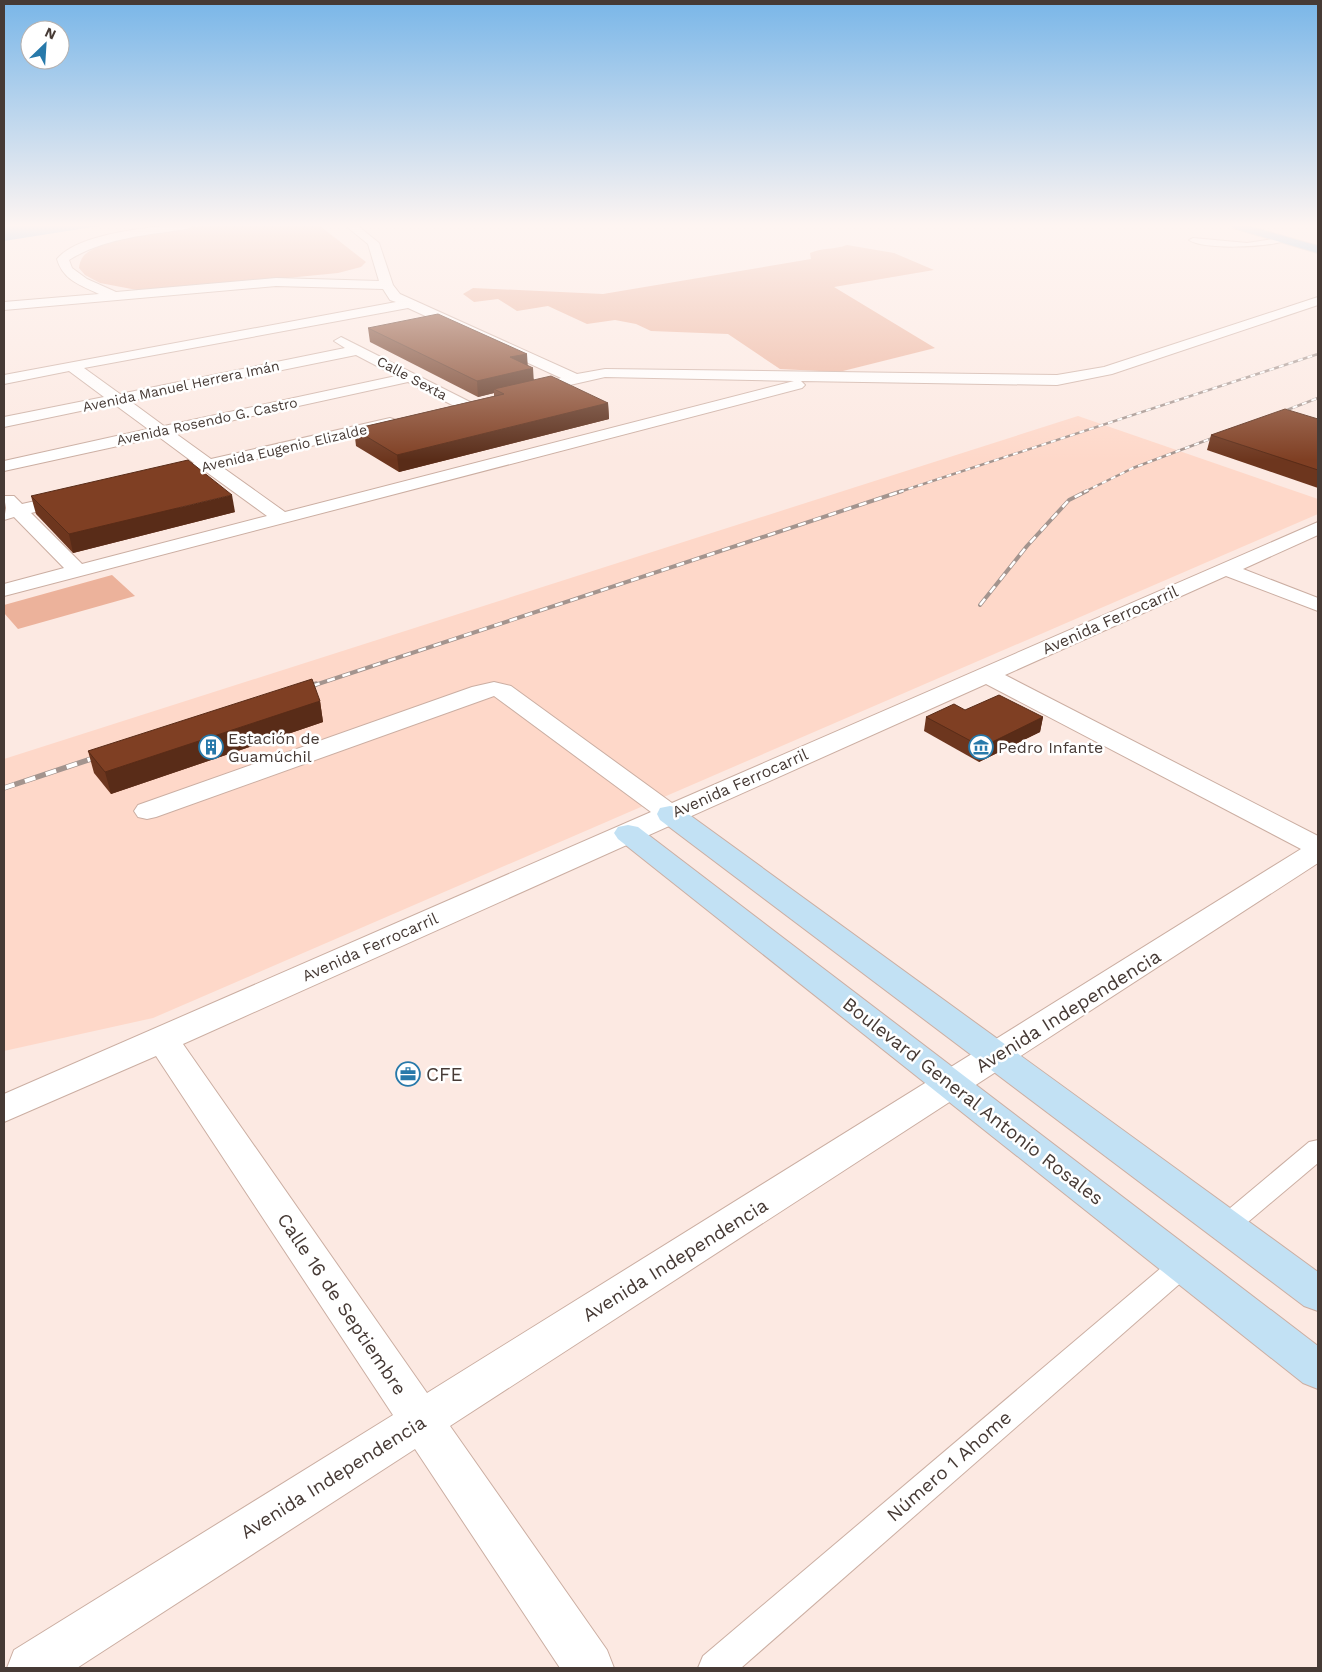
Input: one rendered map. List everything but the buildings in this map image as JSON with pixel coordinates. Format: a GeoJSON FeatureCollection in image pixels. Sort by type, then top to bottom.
{"type":"FeatureCollection","features":[{"type":"Feature","properties":{"kind":"street"},"geometry":{"type":"LineString","coordinates":[[4,306],[26,304]]}},
{"type":"Feature","properties":{"kind":"street"},"geometry":{"type":"LineString","coordinates":[[4,379],[407,304]]}},
{"type":"Feature","properties":{"kind":"street"},"geometry":{"type":"LineString","coordinates":[[407,304],[575,379]]}},
{"type":"Feature","properties":{"kind":"street"},"geometry":{"type":"LineString","coordinates":[[510,394],[605,373],[1013,381],[1057,380],[1107,371],[1309,304]]}},
{"type":"Feature","properties":{"kind":"street","name":"Calle Sexta"},"geometry":{"type":"LineString","coordinates":[[308,323],[464,405]]}},
{"type":"Feature","properties":{"kind":"street","name":"Avenida Manuel Herrera Imán"},"geometry":{"type":"LineString","coordinates":[[4,422],[358,350]]}},
{"type":"Feature","properties":{"kind":"street"},"geometry":{"type":"LineString","coordinates":[[71,366],[281,518]]}},
{"type":"Feature","properties":{"kind":"street","name":"Avenida Rosendo G. Castro"},"geometry":{"type":"LineString","coordinates":[[4,466],[410,376]]}},
{"type":"Feature","properties":{"kind":"street"},"geometry":{"type":"LineString","coordinates":[[4,590],[828,377]]}},
{"type":"Feature","properties":{"kind":"street"},"geometry":{"type":"LineString","coordinates":[[436,412],[482,401]]}},
{"type":"Feature","properties":{"kind":"street","name":"Avenida Eugenio Elizalde"},"geometry":{"type":"LineString","coordinates":[[142,481],[407,418]]}},
{"type":"Feature","properties":{"kind":"street"},"geometry":{"type":"LineString","coordinates":[[4,495],[11,512],[77,570]]}},
{"type":"Feature","properties":{"kind":"street"},"geometry":{"type":"LineString","coordinates":[[11,512],[85,495]]}},
{"type":"Feature","properties":{"kind":"street","name":"Avenida Ferrocarril"},"geometry":{"type":"LineString","coordinates":[[4,1109],[1318,528]]}},
{"type":"Feature","properties":{"kind":"street"},"geometry":{"type":"LineString","coordinates":[[1226,569],[1318,605]]}},
{"type":"Feature","properties":{"kind":"street"},"geometry":{"type":"LineString","coordinates":[[986,674],[1318,847]]}},
{"type":"Feature","properties":{"kind":"street"},"geometry":{"type":"LineString","coordinates":[[147,811],[480,692],[494,689],[503,691],[636,787],[1318,1294]]}},
{"type":"Feature","properties":{"kind":"street","name":"Boulevard General Antonio Rosales"},"geometry":{"type":"LineString","coordinates":[[628,833],[1318,1370]]}},
{"type":"Feature","properties":{"kind":"street","name":"Avenida Independencia"},"geometry":{"type":"LineString","coordinates":[[32,1668],[1318,852]]}},
{"type":"Feature","properties":{"kind":"street","name":"Calle 16 de Septiembre"},"geometry":{"type":"LineString","coordinates":[[162,1039],[589,1668]]}},
{"type":"Feature","properties":{"kind":"lane"},"geometry":{"type":"LineString","coordinates":[[1226,1226],[1318,1149]]}},
{"type":"Feature","properties":{"kind":"lane","name":"Número 1 Ahome"},"geometry":{"type":"LineString","coordinates":[[715,1668],[1183,1265]]}},
{"type":"Feature","properties":{"kind":"shaded area"},"geometry":{"type":"Polygon","coordinates":[[[506,304],[862,304],[935,348],[839,372],[780,369],[728,334],[651,331],[636,324],[615,320],[587,324],[548,306],[517,311],[506,304]]]}},
{"type":"Feature","properties":{"kind":"shaded area"},"geometry":{"type":"Polygon","coordinates":[[[1078,416],[1318,499],[1318,514],[153,1018],[4,1051],[4,759],[1078,416]]]}},
{"type":"Feature","properties":{"kind":"shaded area"},"geometry":{"type":"Polygon","coordinates":[[[112,575],[135,596],[18,629],[4,613],[4,605],[112,575]]]}},
{"type":"Feature","properties":{"kind":"railway"},"geometry":{"type":"LineString","coordinates":[[899,492],[1318,354]]}},
{"type":"Feature","properties":{"kind":"railway"},"geometry":{"type":"LineString","coordinates":[[1274,415],[1318,398]]}},
{"type":"Feature","properties":{"kind":"railway"},"geometry":{"type":"LineString","coordinates":[[1084,492],[1133,468],[1223,434]]}},
{"type":"Feature","properties":{"kind":"railway"},"geometry":{"type":"LineString","coordinates":[[312,686],[902,491]]}},
{"type":"Feature","properties":{"kind":"railway"},"geometry":{"type":"LineString","coordinates":[[980,605],[1027,546],[1069,500],[1087,491]]}},
{"type":"Feature","properties":{"kind":"railway"},"geometry":{"type":"LineString","coordinates":[[302,689],[316,684]]}},
{"type":"Feature","properties":{"kind":"railway"},"geometry":{"type":"LineString","coordinates":[[4,788],[103,755]]}},
{"type":"Feature","properties":{"kind":"place","name":"Estación de Guamúchil"},"geometry":{"type":"Point","coordinates":[211,747]}},
{"type":"Feature","properties":{"kind":"place","name":"Pedro Infante"},"geometry":{"type":"Point","coordinates":[981,747]}},
{"type":"Feature","properties":{"kind":"place","name":"CFE"},"geometry":{"type":"Point","coordinates":[408,1074]}}]}
